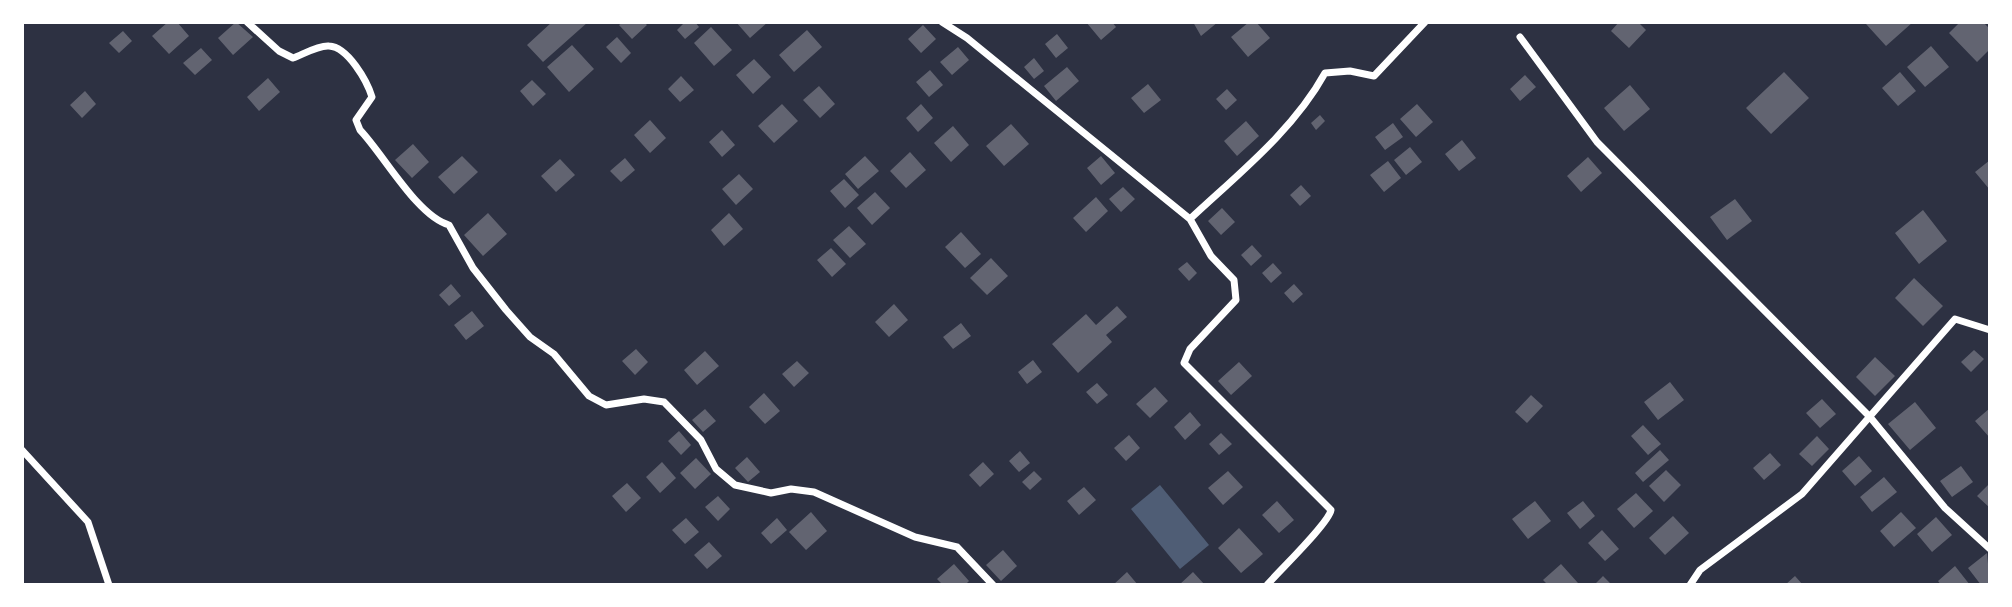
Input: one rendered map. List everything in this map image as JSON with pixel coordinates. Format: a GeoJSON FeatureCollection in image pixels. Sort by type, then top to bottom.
{"type":"FeatureCollection","features":[{"type":"Feature","properties":{"kind":"street"},"geometry":{"type":"LineString","coordinates":[[247,22],[279,51],[293,58],[328,46],[342,51],[369,85],[372,97],[356,120],[360,130],[424,209],[439,222],[449,225],[473,268],[506,310],[530,337],[554,354],[589,396],[606,405],[644,399],[664,402],[701,440],[716,469],[735,485],[771,493],[791,489],[814,492],[915,537],[957,547],[993,585]]}},
{"type":"Feature","properties":{"kind":"street"},"geometry":{"type":"LineString","coordinates":[[942,22],[967,38],[1190,219],[1211,256],[1234,280],[1238,291],[1236,300],[1190,349],[1184,363],[1331,510],[1330,520],[1291,555],[1270,584]]}},
{"type":"Feature","properties":{"kind":"street"},"geometry":{"type":"LineString","coordinates":[[1190,219],[1282,131],[1304,107],[1325,73],[1350,71],[1374,76],[1425,22]]}},
{"type":"Feature","properties":{"kind":"street"},"geometry":{"type":"LineString","coordinates":[[1520,37],[1597,142],[1870,417],[1945,508],[1990,549]]}},
{"type":"Feature","properties":{"kind":"street"},"geometry":{"type":"LineString","coordinates":[[1690,585],[1700,570],[1802,494],[1955,319],[1990,330]]}},
{"type":"Feature","properties":{"kind":"street"},"geometry":{"type":"LineString","coordinates":[[22,450],[88,522],[109,585]]}},
{"type":"Feature","properties":{"kind":"water"},"geometry":{"type":"Polygon","coordinates":[[[1160,485],[1209,545],[1180,569],[1131,509],[1160,485]]]}},
{"type":"Feature","properties":{"kind":"building"},"geometry":{"type":"Polygon","coordinates":[[[168,22],[177,22],[189,36],[169,54],[152,36],[168,22]]]}},
{"type":"Feature","properties":{"kind":"building"},"geometry":{"type":"Polygon","coordinates":[[[236,22],[253,37],[233,55],[218,38],[236,22]]]}},
{"type":"Feature","properties":{"kind":"building"},"geometry":{"type":"Polygon","coordinates":[[[552,22],[588,22],[543,62],[527,45],[552,22]]]}},
{"type":"Feature","properties":{"kind":"building"},"geometry":{"type":"Polygon","coordinates":[[[623,22],[644,22],[647,25],[632,39],[619,25],[623,22]]]}},
{"type":"Feature","properties":{"kind":"building"},"geometry":{"type":"Polygon","coordinates":[[[685,22],[695,22],[699,27],[685,39],[677,30],[685,22]]]}},
{"type":"Feature","properties":{"kind":"building"},"geometry":{"type":"Polygon","coordinates":[[[736,22],[768,22],[750,38],[736,22]]]}},
{"type":"Feature","properties":{"kind":"building"},"geometry":{"type":"Polygon","coordinates":[[[1086,22],[1112,22],[1116,27],[1101,40],[1086,22]]]}},
{"type":"Feature","properties":{"kind":"building"},"geometry":{"type":"Polygon","coordinates":[[[1193,22],[1218,22],[1201,36],[1193,22]]]}},
{"type":"Feature","properties":{"kind":"building"},"geometry":{"type":"Polygon","coordinates":[[[1249,22],[1256,22],[1270,38],[1248,57],[1231,37],[1249,22]]]}},
{"type":"Feature","properties":{"kind":"building"},"geometry":{"type":"Polygon","coordinates":[[[1619,22],[1638,22],[1646,30],[1629,48],[1611,31],[1619,22]]]}},
{"type":"Feature","properties":{"kind":"building"},"geometry":{"type":"Polygon","coordinates":[[[1913,22],[1886,46],[1866,24],[1913,22]]]}},
{"type":"Feature","properties":{"kind":"building"},"geometry":{"type":"Polygon","coordinates":[[[1960,22],[1983,22],[1990,29],[1990,49],[1977,62],[1949,33],[1960,22]]]}},
{"type":"Feature","properties":{"kind":"building"},"geometry":{"type":"Polygon","coordinates":[[[923,25],[936,39],[921,53],[908,39],[923,25]]]}},
{"type":"Feature","properties":{"kind":"building"},"geometry":{"type":"Polygon","coordinates":[[[711,27],[732,50],[714,66],[694,43],[711,27]]]}},
{"type":"Feature","properties":{"kind":"building"},"geometry":{"type":"Polygon","coordinates":[[[807,30],[822,47],[794,72],[779,55],[807,30]]]}},
{"type":"Feature","properties":{"kind":"building"},"geometry":{"type":"Polygon","coordinates":[[[123,31],[132,41],[119,53],[109,43],[123,31]]]}},
{"type":"Feature","properties":{"kind":"building"},"geometry":{"type":"Polygon","coordinates":[[[1057,34],[1068,48],[1056,58],[1045,44],[1057,34]]]}},
{"type":"Feature","properties":{"kind":"building"},"geometry":{"type":"Polygon","coordinates":[[[617,37],[631,53],[621,63],[606,47],[617,37]]]}},
{"type":"Feature","properties":{"kind":"building"},"geometry":{"type":"Polygon","coordinates":[[[572,45],[594,69],[569,92],[547,67],[572,45]]]}},
{"type":"Feature","properties":{"kind":"building"},"geometry":{"type":"Polygon","coordinates":[[[1931,46],[1949,67],[1925,87],[1907,67],[1931,46]]]}},
{"type":"Feature","properties":{"kind":"building"},"geometry":{"type":"Polygon","coordinates":[[[958,47],[969,60],[952,75],[940,62],[958,47]]]}},
{"type":"Feature","properties":{"kind":"building"},"geometry":{"type":"Polygon","coordinates":[[[201,48],[212,60],[195,75],[183,63],[201,48]]]}},
{"type":"Feature","properties":{"kind":"building"},"geometry":{"type":"Polygon","coordinates":[[[1034,58],[1044,71],[1034,79],[1024,67],[1034,58]]]}},
{"type":"Feature","properties":{"kind":"building"},"geometry":{"type":"Polygon","coordinates":[[[754,59],[771,77],[753,94],[736,75],[754,59]]]}},
{"type":"Feature","properties":{"kind":"building"},"geometry":{"type":"Polygon","coordinates":[[[1067,67],[1079,81],[1056,101],[1044,86],[1067,67]]]}},
{"type":"Feature","properties":{"kind":"building"},"geometry":{"type":"Polygon","coordinates":[[[930,70],[943,85],[929,97],[916,82],[930,70]]]}},
{"type":"Feature","properties":{"kind":"building"},"geometry":{"type":"Polygon","coordinates":[[[1784,72],[1809,98],[1771,134],[1746,108],[1784,72]]]}},
{"type":"Feature","properties":{"kind":"building"},"geometry":{"type":"Polygon","coordinates":[[[1900,72],[1916,91],[1898,106],[1882,88],[1900,72]]]}},
{"type":"Feature","properties":{"kind":"building"},"geometry":{"type":"Polygon","coordinates":[[[1525,75],[1536,87],[1520,101],[1510,89],[1525,75]]]}},
{"type":"Feature","properties":{"kind":"building"},"geometry":{"type":"Polygon","coordinates":[[[681,76],[694,90],[680,102],[668,89],[681,76]]]}},
{"type":"Feature","properties":{"kind":"building"},"geometry":{"type":"Polygon","coordinates":[[[268,78],[280,92],[259,111],[247,97],[268,78]]]}},
{"type":"Feature","properties":{"kind":"building"},"geometry":{"type":"Polygon","coordinates":[[[532,80],[546,94],[533,106],[520,91],[532,80]]]}},
{"type":"Feature","properties":{"kind":"building"},"geometry":{"type":"Polygon","coordinates":[[[1148,84],[1161,100],[1144,113],[1131,98],[1148,84]]]}},
{"type":"Feature","properties":{"kind":"building"},"geometry":{"type":"Polygon","coordinates":[[[1630,85],[1650,109],[1624,131],[1604,108],[1630,85]]]}},
{"type":"Feature","properties":{"kind":"building"},"geometry":{"type":"Polygon","coordinates":[[[819,86],[835,104],[820,118],[803,100],[819,86]]]}},
{"type":"Feature","properties":{"kind":"building"},"geometry":{"type":"Polygon","coordinates":[[[1227,89],[1237,100],[1226,110],[1216,99],[1227,89]]]}},
{"type":"Feature","properties":{"kind":"building"},"geometry":{"type":"Polygon","coordinates":[[[85,91],[96,104],[82,118],[70,105],[85,91]]]}},
{"type":"Feature","properties":{"kind":"building"},"geometry":{"type":"Polygon","coordinates":[[[782,104],[798,121],[774,143],[758,126],[782,104]]]}},
{"type":"Feature","properties":{"kind":"building"},"geometry":{"type":"Polygon","coordinates":[[[921,104],[933,118],[918,132],[906,118],[921,104]]]}},
{"type":"Feature","properties":{"kind":"building"},"geometry":{"type":"Polygon","coordinates":[[[1417,104],[1433,122],[1416,137],[1400,119],[1417,104]]]}},
{"type":"Feature","properties":{"kind":"building"},"geometry":{"type":"Polygon","coordinates":[[[1320,115],[1325,121],[1316,130],[1311,123],[1320,115]]]}},
{"type":"Feature","properties":{"kind":"building"},"geometry":{"type":"Polygon","coordinates":[[[650,120],[666,138],[650,153],[634,135],[650,120]]]}},
{"type":"Feature","properties":{"kind":"building"},"geometry":{"type":"Polygon","coordinates":[[[1246,121],[1259,136],[1237,156],[1224,141],[1246,121]]]}},
{"type":"Feature","properties":{"kind":"building"},"geometry":{"type":"Polygon","coordinates":[[[1393,123],[1403,137],[1385,150],[1375,137],[1393,123]]]}},
{"type":"Feature","properties":{"kind":"building"},"geometry":{"type":"Polygon","coordinates":[[[1011,124],[1029,144],[1004,166],[986,146],[1011,124]]]}},
{"type":"Feature","properties":{"kind":"building"},"geometry":{"type":"Polygon","coordinates":[[[953,126],[969,145],[951,162],[934,143],[953,126]]]}},
{"type":"Feature","properties":{"kind":"building"},"geometry":{"type":"Polygon","coordinates":[[[722,130],[735,145],[722,157],[709,142],[722,130]]]}},
{"type":"Feature","properties":{"kind":"building"},"geometry":{"type":"Polygon","coordinates":[[[1462,140],[1476,158],[1459,171],[1445,154],[1462,140]]]}},
{"type":"Feature","properties":{"kind":"building"},"geometry":{"type":"Polygon","coordinates":[[[413,144],[429,162],[412,178],[395,160],[413,144]]]}},
{"type":"Feature","properties":{"kind":"building"},"geometry":{"type":"Polygon","coordinates":[[[1410,147],[1422,162],[1406,175],[1394,160],[1410,147]]]}},
{"type":"Feature","properties":{"kind":"building"},"geometry":{"type":"Polygon","coordinates":[[[910,152],[926,170],[906,188],[890,171],[910,152]]]}},
{"type":"Feature","properties":{"kind":"building"},"geometry":{"type":"Polygon","coordinates":[[[462,156],[478,172],[454,194],[438,177],[462,156]]]}},
{"type":"Feature","properties":{"kind":"building"},"geometry":{"type":"Polygon","coordinates":[[[865,156],[879,171],[858,189],[845,174],[865,156]]]}},
{"type":"Feature","properties":{"kind":"building"},"geometry":{"type":"Polygon","coordinates":[[[1101,156],[1115,173],[1101,185],[1087,168],[1101,156]]]}},
{"type":"Feature","properties":{"kind":"building"},"geometry":{"type":"Polygon","coordinates":[[[1588,157],[1602,173],[1581,192],[1567,176],[1588,157]]]}},
{"type":"Feature","properties":{"kind":"building"},"geometry":{"type":"Polygon","coordinates":[[[625,158],[635,170],[621,182],[610,171],[625,158]]]}},
{"type":"Feature","properties":{"kind":"building"},"geometry":{"type":"Polygon","coordinates":[[[560,159],[575,175],[556,192],[541,176],[560,159]]]}},
{"type":"Feature","properties":{"kind":"building"},"geometry":{"type":"Polygon","coordinates":[[[1990,160],[1990,190],[1975,172],[1990,160]]]}},
{"type":"Feature","properties":{"kind":"building"},"geometry":{"type":"Polygon","coordinates":[[[1388,161],[1401,178],[1384,192],[1370,175],[1388,161]]]}},
{"type":"Feature","properties":{"kind":"building"},"geometry":{"type":"Polygon","coordinates":[[[739,174],[753,189],[736,205],[722,189],[739,174]]]}},
{"type":"Feature","properties":{"kind":"building"},"geometry":{"type":"Polygon","coordinates":[[[844,179],[859,195],[845,208],[830,191],[844,179]]]}},
{"type":"Feature","properties":{"kind":"building"},"geometry":{"type":"Polygon","coordinates":[[[1301,185],[1311,196],[1300,206],[1290,195],[1301,185]]]}},
{"type":"Feature","properties":{"kind":"building"},"geometry":{"type":"Polygon","coordinates":[[[1123,187],[1135,199],[1121,212],[1109,199],[1123,187]]]}},
{"type":"Feature","properties":{"kind":"building"},"geometry":{"type":"Polygon","coordinates":[[[875,192],[890,208],[872,225],[857,208],[875,192]]]}},
{"type":"Feature","properties":{"kind":"building"},"geometry":{"type":"Polygon","coordinates":[[[1096,197],[1108,211],[1086,232],[1073,218],[1096,197]]]}},
{"type":"Feature","properties":{"kind":"building"},"geometry":{"type":"Polygon","coordinates":[[[1735,199],[1752,221],[1727,240],[1710,217],[1735,199]]]}},
{"type":"Feature","properties":{"kind":"building"},"geometry":{"type":"Polygon","coordinates":[[[1222,208],[1235,222],[1221,235],[1208,221],[1222,208]]]}},
{"type":"Feature","properties":{"kind":"building"},"geometry":{"type":"Polygon","coordinates":[[[1923,210],[1947,241],[1919,264],[1895,233],[1923,210]]]}},
{"type":"Feature","properties":{"kind":"building"},"geometry":{"type":"Polygon","coordinates":[[[488,213],[507,234],[483,256],[464,235],[488,213]]]}},
{"type":"Feature","properties":{"kind":"building"},"geometry":{"type":"Polygon","coordinates":[[[729,213],[743,229],[724,246],[711,230],[729,213]]]}},
{"type":"Feature","properties":{"kind":"building"},"geometry":{"type":"Polygon","coordinates":[[[849,226],[866,244],[850,258],[833,240],[849,226]]]}},
{"type":"Feature","properties":{"kind":"building"},"geometry":{"type":"Polygon","coordinates":[[[961,232],[981,254],[965,268],[945,247],[961,232]]]}},
{"type":"Feature","properties":{"kind":"building"},"geometry":{"type":"Polygon","coordinates":[[[1252,245],[1262,256],[1251,266],[1241,255],[1252,245]]]}},
{"type":"Feature","properties":{"kind":"building"},"geometry":{"type":"Polygon","coordinates":[[[831,248],[846,264],[832,277],[817,260],[831,248]]]}},
{"type":"Feature","properties":{"kind":"building"},"geometry":{"type":"Polygon","coordinates":[[[991,258],[1008,276],[987,295],[970,278],[991,258]]]}},
{"type":"Feature","properties":{"kind":"building"},"geometry":{"type":"Polygon","coordinates":[[[1187,262],[1197,273],[1189,281],[1178,269],[1187,262]]]}},
{"type":"Feature","properties":{"kind":"building"},"geometry":{"type":"Polygon","coordinates":[[[1273,263],[1282,273],[1271,283],[1262,273],[1273,263]]]}},
{"type":"Feature","properties":{"kind":"building"},"geometry":{"type":"Polygon","coordinates":[[[1914,278],[1943,306],[1923,326],[1895,298],[1914,278]]]}},
{"type":"Feature","properties":{"kind":"building"},"geometry":{"type":"Polygon","coordinates":[[[451,284],[461,296],[449,306],[439,295],[451,284]]]}},
{"type":"Feature","properties":{"kind":"building"},"geometry":{"type":"Polygon","coordinates":[[[1294,284],[1303,294],[1293,303],[1284,293],[1294,284]]]}},
{"type":"Feature","properties":{"kind":"building"},"geometry":{"type":"Polygon","coordinates":[[[894,304],[908,320],[889,337],[875,322],[894,304]]]}},
{"type":"Feature","properties":{"kind":"building"},"geometry":{"type":"Polygon","coordinates":[[[1117,306],[1127,317],[1106,335],[1112,342],[1078,373],[1052,344],[1086,314],[1096,325],[1117,306]]]}},
{"type":"Feature","properties":{"kind":"building"},"geometry":{"type":"Polygon","coordinates":[[[472,311],[484,326],[466,340],[454,325],[472,311]]]}},
{"type":"Feature","properties":{"kind":"building"},"geometry":{"type":"Polygon","coordinates":[[[961,323],[971,336],[953,349],[943,337],[961,323]]]}},
{"type":"Feature","properties":{"kind":"building"},"geometry":{"type":"Polygon","coordinates":[[[636,349],[648,362],[635,375],[622,361],[636,349]]]}},
{"type":"Feature","properties":{"kind":"building"},"geometry":{"type":"Polygon","coordinates":[[[1974,350],[1984,359],[1971,372],[1961,362],[1974,350]]]}},
{"type":"Feature","properties":{"kind":"building"},"geometry":{"type":"Polygon","coordinates":[[[705,351],[719,366],[697,385],[684,370],[705,351]]]}},
{"type":"Feature","properties":{"kind":"building"},"geometry":{"type":"Polygon","coordinates":[[[1875,357],[1895,376],[1875,396],[1856,377],[1875,357]]]}},
{"type":"Feature","properties":{"kind":"building"},"geometry":{"type":"Polygon","coordinates":[[[1033,360],[1042,372],[1027,384],[1018,372],[1033,360]]]}},
{"type":"Feature","properties":{"kind":"building"},"geometry":{"type":"Polygon","coordinates":[[[797,361],[809,373],[794,387],[782,374],[797,361]]]}},
{"type":"Feature","properties":{"kind":"building"},"geometry":{"type":"Polygon","coordinates":[[[1239,362],[1252,376],[1231,395],[1218,381],[1239,362]]]}},
{"type":"Feature","properties":{"kind":"building"},"geometry":{"type":"Polygon","coordinates":[[[1670,382],[1684,400],[1658,420],[1644,402],[1670,382]]]}},
{"type":"Feature","properties":{"kind":"building"},"geometry":{"type":"Polygon","coordinates":[[[1097,383],[1108,395],[1097,404],[1086,392],[1097,383]]]}},
{"type":"Feature","properties":{"kind":"building"},"geometry":{"type":"Polygon","coordinates":[[[1155,387],[1168,401],[1150,418],[1136,404],[1155,387]]]}},
{"type":"Feature","properties":{"kind":"building"},"geometry":{"type":"Polygon","coordinates":[[[764,393],[780,411],[765,424],[749,407],[764,393]]]}},
{"type":"Feature","properties":{"kind":"building"},"geometry":{"type":"Polygon","coordinates":[[[1531,395],[1543,406],[1527,423],[1515,412],[1531,395]]]}},
{"type":"Feature","properties":{"kind":"building"},"geometry":{"type":"Polygon","coordinates":[[[1822,399],[1836,414],[1820,428],[1806,413],[1822,399]]]}},
{"type":"Feature","properties":{"kind":"building"},"geometry":{"type":"Polygon","coordinates":[[[1915,402],[1936,428],[1910,450],[1888,424],[1915,402]]]}},
{"type":"Feature","properties":{"kind":"building"},"geometry":{"type":"Polygon","coordinates":[[[1990,408],[1990,438],[1975,421],[1990,408]]]}},
{"type":"Feature","properties":{"kind":"building"},"geometry":{"type":"Polygon","coordinates":[[[705,409],[716,421],[703,432],[692,420],[705,409]]]}},
{"type":"Feature","properties":{"kind":"building"},"geometry":{"type":"Polygon","coordinates":[[[1190,412],[1201,425],[1185,440],[1174,427],[1190,412]]]}},
{"type":"Feature","properties":{"kind":"building"},"geometry":{"type":"Polygon","coordinates":[[[1643,425],[1661,444],[1648,455],[1631,436],[1643,425]]]}},
{"type":"Feature","properties":{"kind":"building"},"geometry":{"type":"Polygon","coordinates":[[[679,431],[691,445],[681,455],[668,441],[679,431]]]}},
{"type":"Feature","properties":{"kind":"building"},"geometry":{"type":"Polygon","coordinates":[[[1221,433],[1232,444],[1219,455],[1209,444],[1221,433]]]}},
{"type":"Feature","properties":{"kind":"building"},"geometry":{"type":"Polygon","coordinates":[[[1129,435],[1140,448],[1126,461],[1114,448],[1129,435]]]}},
{"type":"Feature","properties":{"kind":"building"},"geometry":{"type":"Polygon","coordinates":[[[1817,436],[1829,449],[1812,466],[1799,454],[1817,436]]]}},
{"type":"Feature","properties":{"kind":"building"},"geometry":{"type":"Polygon","coordinates":[[[1660,450],[1669,460],[1643,482],[1635,473],[1660,450]]]}},
{"type":"Feature","properties":{"kind":"building"},"geometry":{"type":"Polygon","coordinates":[[[1020,451],[1030,463],[1019,472],[1009,461],[1020,451]]]}},
{"type":"Feature","properties":{"kind":"building"},"geometry":{"type":"Polygon","coordinates":[[[1770,453],[1781,465],[1764,480],[1753,468],[1770,453]]]}},
{"type":"Feature","properties":{"kind":"building"},"geometry":{"type":"Polygon","coordinates":[[[1859,456],[1872,471],[1855,486],[1842,471],[1859,456]]]}},
{"type":"Feature","properties":{"kind":"building"},"geometry":{"type":"Polygon","coordinates":[[[747,457],[760,472],[748,482],[735,468],[747,457]]]}},
{"type":"Feature","properties":{"kind":"building"},"geometry":{"type":"Polygon","coordinates":[[[696,458],[711,474],[695,489],[680,473],[696,458]]]}},
{"type":"Feature","properties":{"kind":"building"},"geometry":{"type":"Polygon","coordinates":[[[662,462],[676,478],[660,493],[646,477],[662,462]]]}},
{"type":"Feature","properties":{"kind":"building"},"geometry":{"type":"Polygon","coordinates":[[[983,462],[994,474],[980,487],[969,475],[983,462]]]}},
{"type":"Feature","properties":{"kind":"building"},"geometry":{"type":"Polygon","coordinates":[[[1961,466],[1973,482],[1952,497],[1940,481],[1961,466]]]}},
{"type":"Feature","properties":{"kind":"building"},"geometry":{"type":"Polygon","coordinates":[[[1666,470],[1681,485],[1664,502],[1649,486],[1666,470]]]}},
{"type":"Feature","properties":{"kind":"building"},"geometry":{"type":"Polygon","coordinates":[[[1034,471],[1042,479],[1030,490],[1022,482],[1034,471]]]}},
{"type":"Feature","properties":{"kind":"building"},"geometry":{"type":"Polygon","coordinates":[[[1228,471],[1243,487],[1223,505],[1208,488],[1228,471]]]}},
{"type":"Feature","properties":{"kind":"building"},"geometry":{"type":"Polygon","coordinates":[[[1884,477],[1897,492],[1872,512],[1860,497],[1884,477]]]}},
{"type":"Feature","properties":{"kind":"building"},"geometry":{"type":"Polygon","coordinates":[[[627,483],[641,498],[626,512],[612,496],[627,483]]]}},
{"type":"Feature","properties":{"kind":"building"},"geometry":{"type":"Polygon","coordinates":[[[1990,483],[1990,508],[1977,496],[1990,483]]]}},
{"type":"Feature","properties":{"kind":"building"},"geometry":{"type":"Polygon","coordinates":[[[1084,487],[1096,500],[1079,515],[1067,501],[1084,487]]]}},
{"type":"Feature","properties":{"kind":"building"},"geometry":{"type":"Polygon","coordinates":[[[1636,493],[1653,511],[1634,528],[1617,509],[1636,493]]]}},
{"type":"Feature","properties":{"kind":"building"},"geometry":{"type":"Polygon","coordinates":[[[718,496],[730,509],[718,521],[705,507],[718,496]]]}},
{"type":"Feature","properties":{"kind":"building"},"geometry":{"type":"Polygon","coordinates":[[[1277,501],[1294,520],[1279,533],[1262,515],[1277,501]]]}},
{"type":"Feature","properties":{"kind":"building"},"geometry":{"type":"Polygon","coordinates":[[[1535,501],[1551,521],[1528,539],[1512,519],[1535,501]]]}},
{"type":"Feature","properties":{"kind":"building"},"geometry":{"type":"Polygon","coordinates":[[[1583,501],[1595,516],[1580,529],[1567,513],[1583,501]]]}},
{"type":"Feature","properties":{"kind":"building"},"geometry":{"type":"Polygon","coordinates":[[[811,512],[827,531],[806,550],[789,532],[811,512]]]}},
{"type":"Feature","properties":{"kind":"building"},"geometry":{"type":"Polygon","coordinates":[[[1901,512],[1916,528],[1894,547],[1880,531],[1901,512]]]}},
{"type":"Feature","properties":{"kind":"building"},"geometry":{"type":"Polygon","coordinates":[[[1673,516],[1689,533],[1665,555],[1649,538],[1673,516]]]}},
{"type":"Feature","properties":{"kind":"building"},"geometry":{"type":"Polygon","coordinates":[[[1936,517],[1952,535],[1932,552],[1917,534],[1936,517]]]}},
{"type":"Feature","properties":{"kind":"building"},"geometry":{"type":"Polygon","coordinates":[[[686,518],[699,532],[685,544],[672,530],[686,518]]]}},
{"type":"Feature","properties":{"kind":"building"},"geometry":{"type":"Polygon","coordinates":[[[777,518],[787,530],[771,544],[761,533],[777,518]]]}},
{"type":"Feature","properties":{"kind":"building"},"geometry":{"type":"Polygon","coordinates":[[[1239,528],[1263,554],[1241,573],[1218,548],[1239,528]]]}},
{"type":"Feature","properties":{"kind":"building"},"geometry":{"type":"Polygon","coordinates":[[[1602,530],[1619,549],[1605,561],[1588,543],[1602,530]]]}},
{"type":"Feature","properties":{"kind":"building"},"geometry":{"type":"Polygon","coordinates":[[[709,542],[722,556],[707,569],[694,555],[709,542]]]}},
{"type":"Feature","properties":{"kind":"building"},"geometry":{"type":"Polygon","coordinates":[[[1003,550],[1017,566],[1001,581],[986,565],[1003,550]]]}},
{"type":"Feature","properties":{"kind":"building"},"geometry":{"type":"Polygon","coordinates":[[[1987,553],[1990,585],[1981,585],[1968,568],[1987,553]]]}},
{"type":"Feature","properties":{"kind":"building"},"geometry":{"type":"Polygon","coordinates":[[[954,564],[969,581],[965,585],[943,585],[937,579],[954,564]]]}},
{"type":"Feature","properties":{"kind":"building"},"geometry":{"type":"Polygon","coordinates":[[[1561,564],[1578,583],[1576,585],[1548,585],[1543,580],[1561,564]]]}},
{"type":"Feature","properties":{"kind":"building"},"geometry":{"type":"Polygon","coordinates":[[[1955,566],[1970,585],[1941,585],[1938,581],[1955,566]]]}},
{"type":"Feature","properties":{"kind":"building"},"geometry":{"type":"Polygon","coordinates":[[[1127,572],[1138,585],[1113,585],[1127,572]]]}},
{"type":"Feature","properties":{"kind":"building"},"geometry":{"type":"Polygon","coordinates":[[[1193,572],[1205,585],[1179,585],[1193,572]]]}},
{"type":"Feature","properties":{"kind":"building"},"geometry":{"type":"Polygon","coordinates":[[[1603,576],[1612,585],[1594,585],[1603,576]]]}},
{"type":"Feature","properties":{"kind":"building"},"geometry":{"type":"Polygon","coordinates":[[[1795,576],[1803,585],[1785,585],[1795,576]]]}}]}
